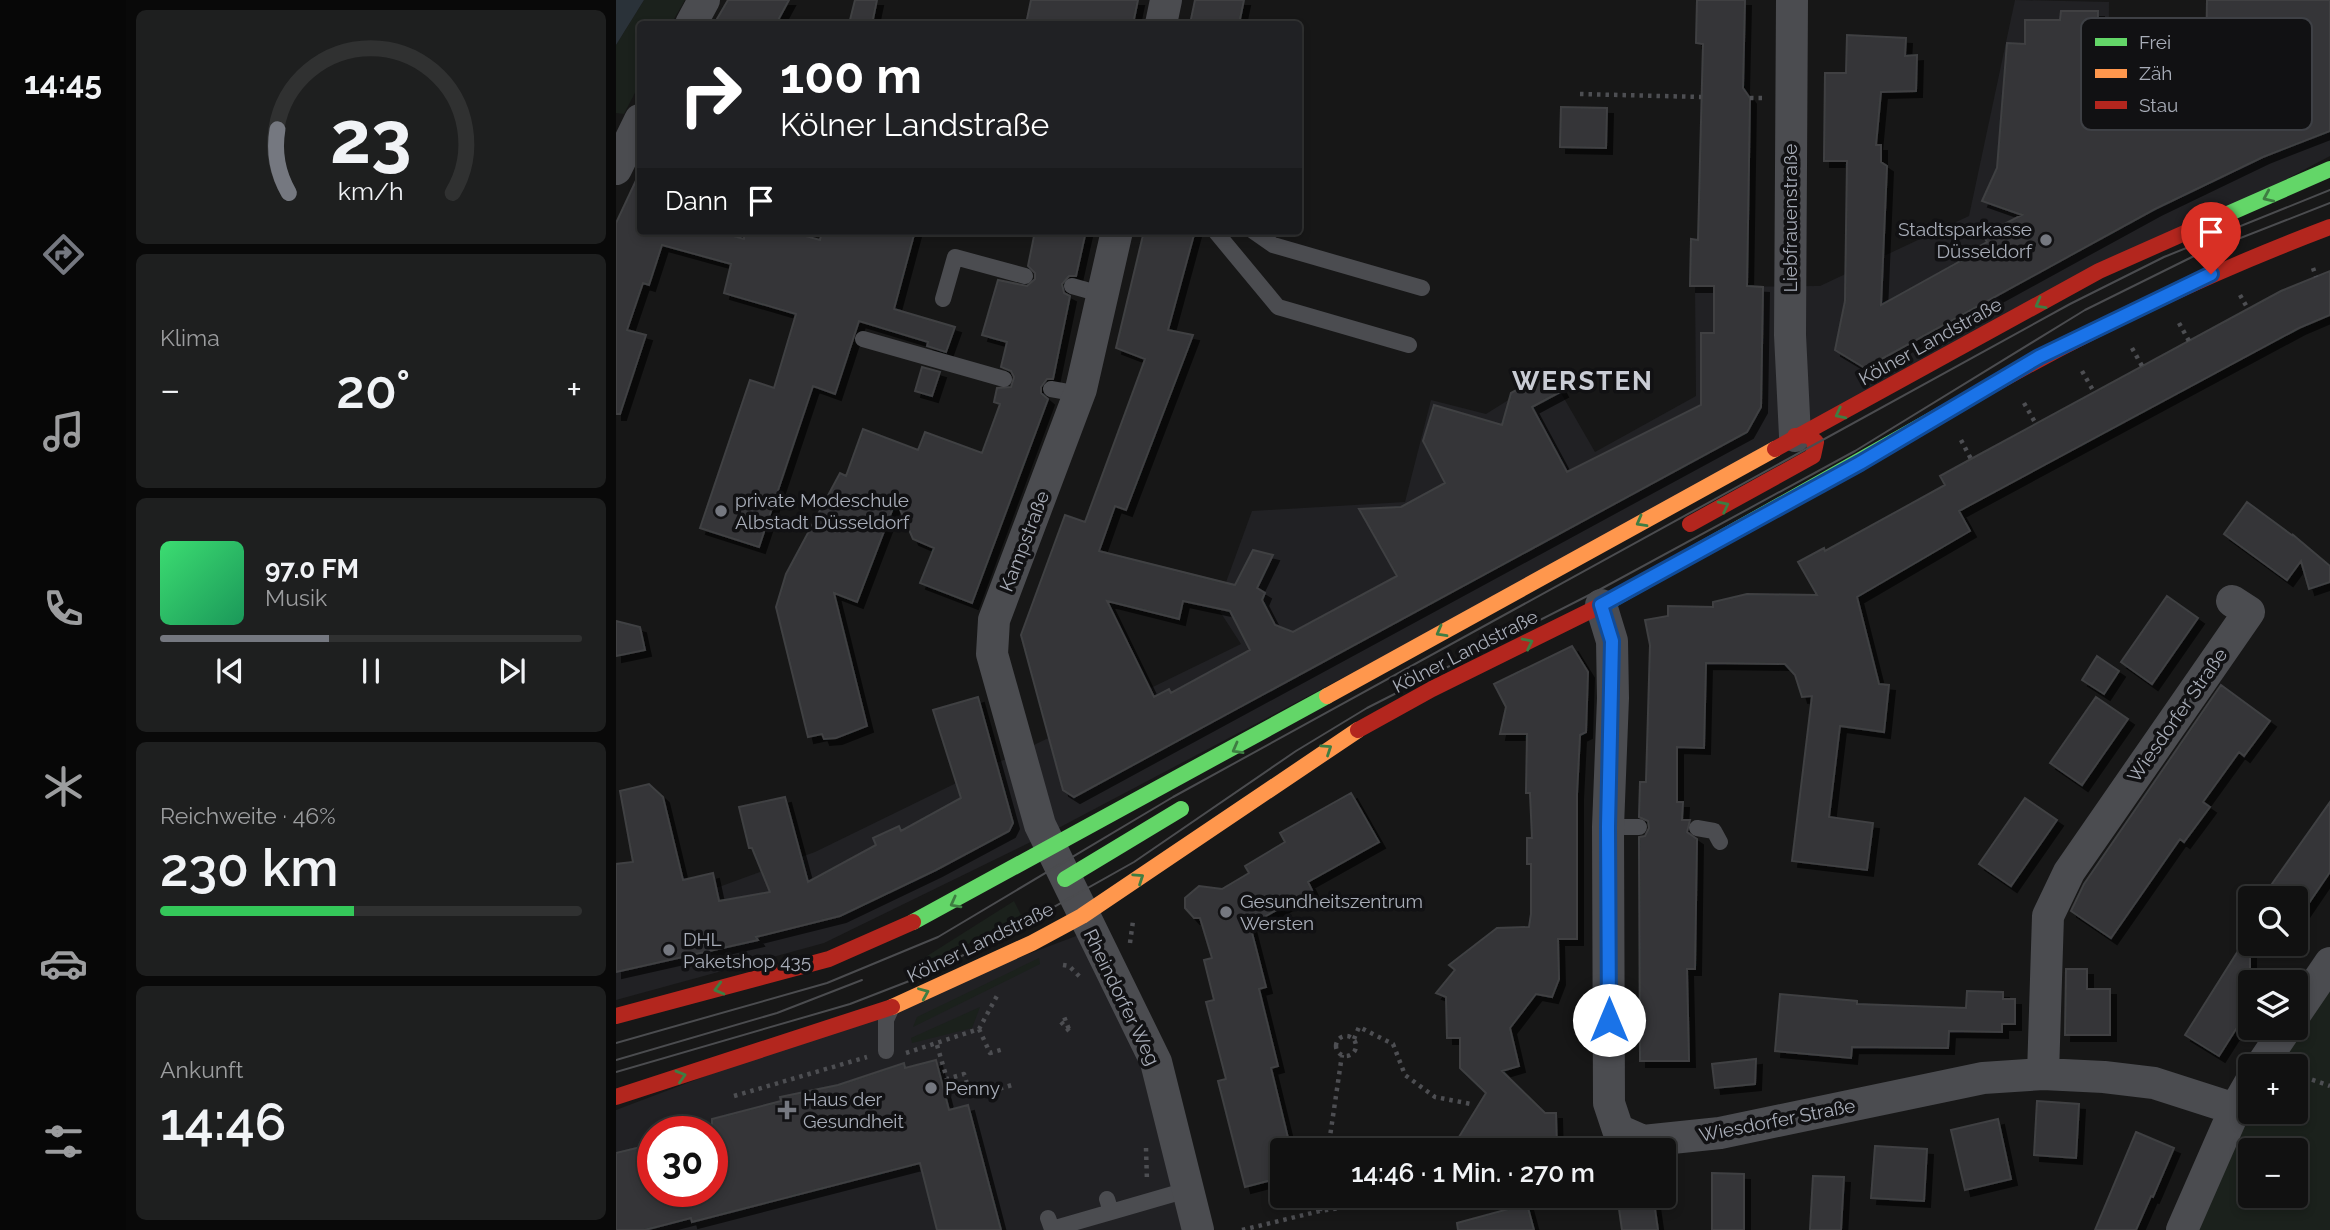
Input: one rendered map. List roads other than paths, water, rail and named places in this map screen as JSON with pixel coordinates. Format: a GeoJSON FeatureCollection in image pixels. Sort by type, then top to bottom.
{"type":"FeatureCollection","features":[{"type":"Feature","properties":{"kind":"main road","name":"Kölner Landstraße"},"geometry":{"type":"LineString","coordinates":[[616,1016],[829,959],[926,918],[1279,726],[1795,436],[1881,393],[2099,271],[2330,169]]}},
{"type":"Feature","properties":{"kind":"main road","name":"Kölner Landstraße"},"geometry":{"type":"LineString","coordinates":[[616,1097],[893,1007],[1082,916],[1335,743],[1432,689],[1603,596],[1860,463],[2039,357],[2235,264],[2330,227]]}},
{"type":"Feature","properties":{"kind":"main road"},"geometry":{"type":"LineString","coordinates":[[1678,530],[1807,461],[1813,456],[1816,442],[1808,435],[1795,436]]}},
{"type":"Feature","properties":{"kind":"main road"},"geometry":{"type":"LineString","coordinates":[[1262,753],[1279,726]]}},
{"type":"Feature","properties":{"kind":"main road"},"geometry":{"type":"LineString","coordinates":[[1065,879],[1200,798]]}},
{"type":"Feature","properties":{"kind":"street"},"geometry":{"type":"LineString","coordinates":[[693,21],[704,0]]}},
{"type":"Feature","properties":{"kind":"street"},"geometry":{"type":"LineString","coordinates":[[1162,21],[1166,0]]}},
{"type":"Feature","properties":{"kind":"street","name":"Liebfrauenstraße"},"geometry":{"type":"LineString","coordinates":[[1792,0],[1790,335],[1795,436]]}},
{"type":"Feature","properties":{"kind":"street"},"geometry":{"type":"LineString","coordinates":[[616,169],[637,126]]}},
{"type":"Feature","properties":{"kind":"street","name":"Kampstraße"},"geometry":{"type":"LineString","coordinates":[[1052,851],[1040,825],[992,654],[991,630],[1065,392],[1104,295],[1115,235]]}},
{"type":"Feature","properties":{"kind":"street","name":"Wiesdorfer Straße"},"geometry":{"type":"LineString","coordinates":[[1603,596],[1612,641],[1608,827],[1609,1103],[1618,1130],[1643,1141],[1720,1133],[1983,1078],[2043,1074],[2104,1077],[2238,1095]]}},
{"type":"Feature","properties":{"kind":"street","name":"Wiesdorfer Straße"},"geometry":{"type":"LineString","coordinates":[[2043,1074],[2048,916],[2069,872],[2249,612],[2232,601]]}},
{"type":"Feature","properties":{"kind":"street","name":"Rheindorfer Weg"},"geometry":{"type":"LineString","coordinates":[[1052,851],[1156,1062],[1198,1230]]}},
{"type":"Feature","properties":{"kind":"street"},"geometry":{"type":"LineString","coordinates":[[2308,995],[2330,963]]}},
{"type":"Feature","properties":{"kind":"street"},"geometry":{"type":"LineString","coordinates":[[2182,1230],[2238,1107]]}},
{"type":"Feature","properties":{"kind":"lane"},"geometry":{"type":"LineString","coordinates":[[1217,235],[1278,307],[1409,345]]}},
{"type":"Feature","properties":{"kind":"lane"},"geometry":{"type":"LineString","coordinates":[[1258,235],[1273,245],[1422,288]]}},
{"type":"Feature","properties":{"kind":"lane"},"geometry":{"type":"LineString","coordinates":[[943,299],[955,257],[1025,276]]}},
{"type":"Feature","properties":{"kind":"lane"},"geometry":{"type":"LineString","coordinates":[[1072,286],[1104,295]]}},
{"type":"Feature","properties":{"kind":"lane"},"geometry":{"type":"LineString","coordinates":[[863,339],[1004,379]]}},
{"type":"Feature","properties":{"kind":"lane"},"geometry":{"type":"LineString","coordinates":[[1608,827],[1639,827]]}},
{"type":"Feature","properties":{"kind":"lane"},"geometry":{"type":"LineString","coordinates":[[1697,828],[1714,831],[1720,842]]}},
{"type":"Feature","properties":{"kind":"lane"},"geometry":{"type":"LineString","coordinates":[[886,1051],[886,1020],[893,1007]]}},
{"type":"Feature","properties":{"kind":"lane"},"geometry":{"type":"LineString","coordinates":[[1048,1217],[1052,1229],[1109,1206],[1147,1202],[1187,1190]]}},
{"type":"Feature","properties":{"kind":"tram line"},"geometry":{"type":"LineString","coordinates":[[616,1043],[827,983],[938,937],[1173,797],[2070,304],[2164,257],[2330,190]]}},
{"type":"Feature","properties":{"kind":"tram line"},"geometry":{"type":"LineString","coordinates":[[616,1072],[850,1004],[917,978],[1004,935],[1134,862],[1296,751],[1367,708],[1599,590],[1855,451],[2085,310],[2192,257],[2330,203]]}},
{"type":"Feature","properties":{"kind":"tram line"},"geometry":{"type":"LineString","coordinates":[[616,1060],[777,1013],[862,980]]}},
{"type":"Feature","properties":{"kind":"place","name":"Stadtsparkasse Düsseldorf"},"geometry":{"type":"Point","coordinates":[2046,240]}},
{"type":"Feature","properties":{"kind":"place","name":"private Modeschule Albstadt Düsseldorf"},"geometry":{"type":"Point","coordinates":[721,511]}},
{"type":"Feature","properties":{"kind":"place","name":"Gesundheitszentrum Wersten"},"geometry":{"type":"Point","coordinates":[1226,912]}},
{"type":"Feature","properties":{"kind":"place","name":"DHL Paketshop 435"},"geometry":{"type":"Point","coordinates":[669,950]}},
{"type":"Feature","properties":{"kind":"place","name":"Penny"},"geometry":{"type":"Point","coordinates":[931,1088]}},
{"type":"Feature","properties":{"kind":"place","name":"Haus der Gesundheit"},"geometry":{"type":"Point","coordinates":[787,1110]}},
{"type":"Feature","properties":{"kind":"district","name":"WERSTEN"},"geometry":{"type":"Point","coordinates":[1583,381]}}]}
